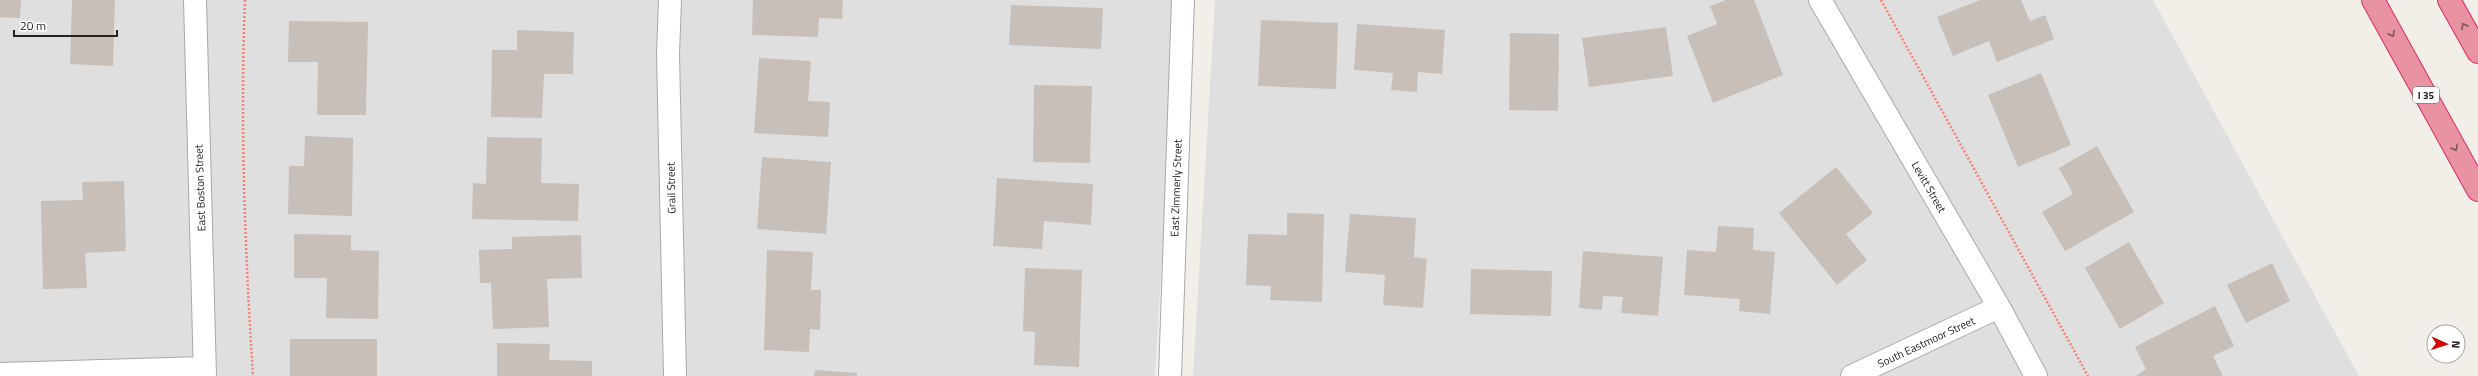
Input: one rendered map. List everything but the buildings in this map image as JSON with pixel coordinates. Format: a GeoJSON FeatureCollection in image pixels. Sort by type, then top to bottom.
{"type":"FeatureCollection","features":[{"type":"Feature","properties":{"kind":"highway","name":"I 35"},"geometry":{"type":"LineString","coordinates":[[2373,0],[2478,190]]}},
{"type":"Feature","properties":{"kind":"highway"},"geometry":{"type":"LineString","coordinates":[[2449,0],[2478,52]]}},
{"type":"Feature","properties":{"kind":"street","name":"East Boston Street"},"geometry":{"type":"LineString","coordinates":[[195,0],[204,372]]}},
{"type":"Feature","properties":{"kind":"street","name":"Grail Street"},"geometry":{"type":"LineString","coordinates":[[670,0],[668,54],[674,376]]}},
{"type":"Feature","properties":{"kind":"street","name":"East Zimmerly Street"},"geometry":{"type":"LineString","coordinates":[[1170,376],[1183,0]]}},
{"type":"Feature","properties":{"kind":"street","name":"Levitt Street"},"geometry":{"type":"LineString","coordinates":[[1820,0],[1999,307],[2036,376]]}},
{"type":"Feature","properties":{"kind":"street","name":"South Eastmoor Street"},"geometry":{"type":"LineString","coordinates":[[1852,376],[1999,307]]}},
{"type":"Feature","properties":{"kind":"street"},"geometry":{"type":"LineString","coordinates":[[0,374],[204,372]]}},
{"type":"Feature","properties":{"kind":"path"},"geometry":{"type":"LineString","coordinates":[[245,0],[242,72],[245,244],[253,376]]}},
{"type":"Feature","properties":{"kind":"path"},"geometry":{"type":"LineString","coordinates":[[1881,0],[2088,376]]}},
{"type":"Feature","properties":{"kind":"shaded area"},"geometry":{"type":"Polygon","coordinates":[[[0,0],[1177,0],[1155,376],[0,376],[0,0]]]}},
{"type":"Feature","properties":{"kind":"shaded area"},"geometry":{"type":"Polygon","coordinates":[[[1215,0],[2153,0],[2359,376],[1193,376],[1215,0]]]}}]}
